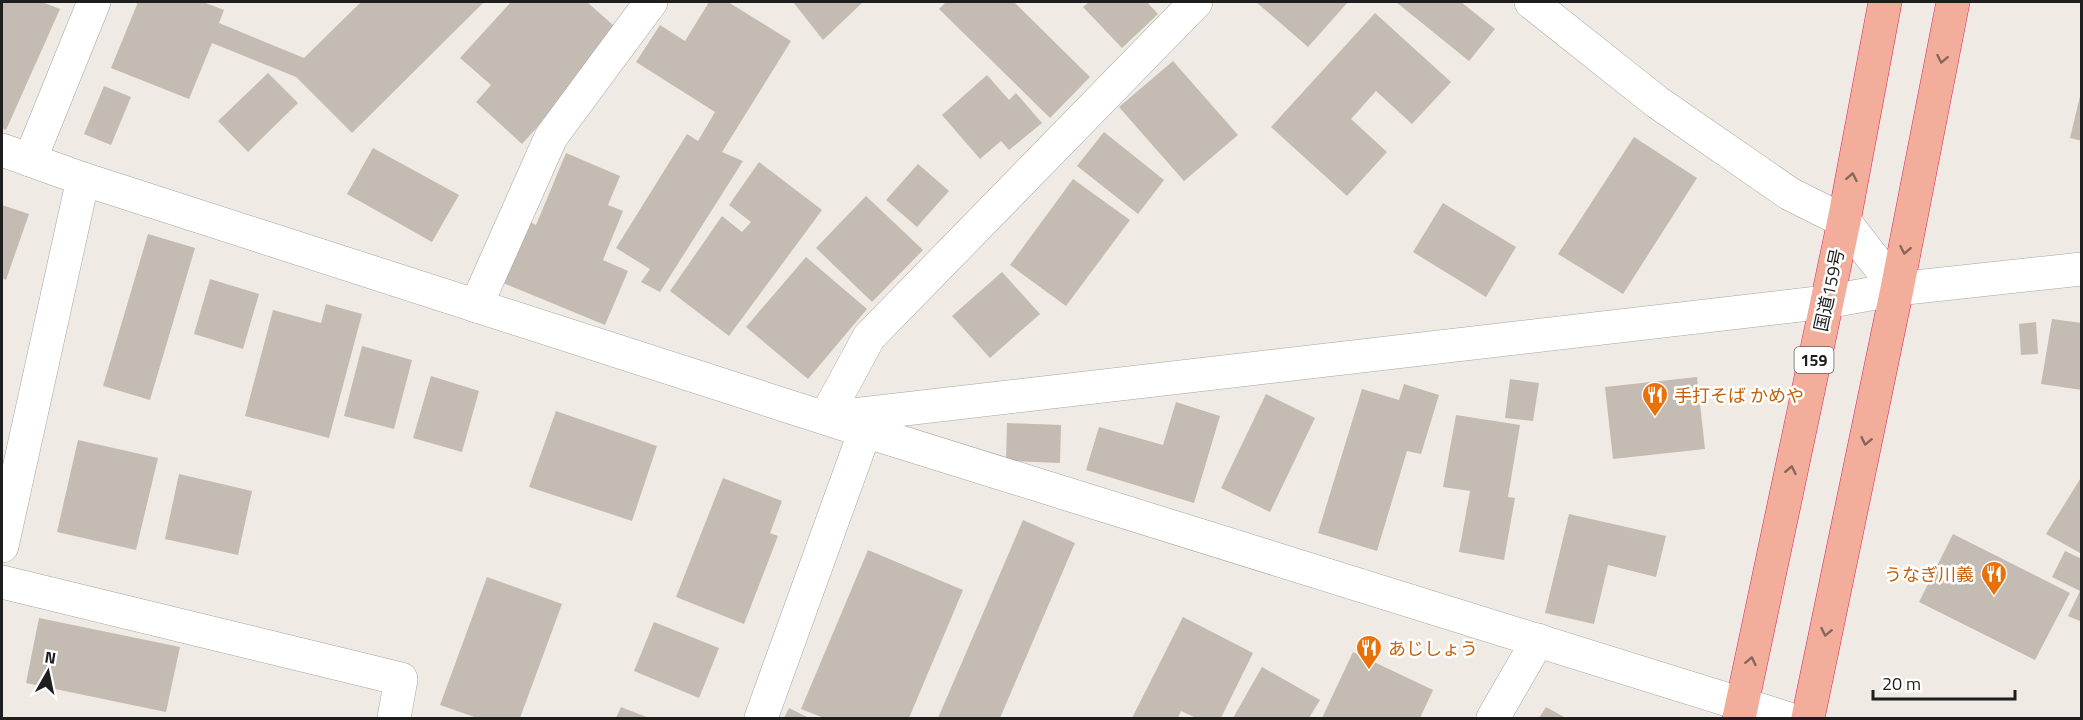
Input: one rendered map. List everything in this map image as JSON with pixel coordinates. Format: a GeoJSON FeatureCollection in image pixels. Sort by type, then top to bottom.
{"type":"FeatureCollection","features":[{"type":"Feature","properties":{"kind":"highway","name":"国道159号"},"geometry":{"type":"LineString","coordinates":[[1741,711],[1844,221],[1885,2]]}},
{"type":"Feature","properties":{"kind":"highway"},"geometry":{"type":"LineString","coordinates":[[1808,718],[1897,289],[1953,2]]}},
{"type":"Feature","properties":{"kind":"street"},"geometry":{"type":"LineString","coordinates":[[94,2],[16,155],[82,179],[865,431],[1538,640],[1741,711],[1786,718]]}},
{"type":"Feature","properties":{"kind":"street"},"geometry":{"type":"LineString","coordinates":[[476,306],[551,138],[651,2]]}},
{"type":"Feature","properties":{"kind":"street"},"geometry":{"type":"LineString","coordinates":[[825,418],[869,338],[1196,2]]}},
{"type":"Feature","properties":{"kind":"street"},"geometry":{"type":"LineString","coordinates":[[1531,2],[1657,102],[1790,194],[1844,221],[1897,289]]}},
{"type":"Feature","properties":{"kind":"street"},"geometry":{"type":"LineString","coordinates":[[2,546],[82,179]]}},
{"type":"Feature","properties":{"kind":"street"},"geometry":{"type":"LineString","coordinates":[[825,418],[1826,302],[1897,289],[2082,269]]}},
{"type":"Feature","properties":{"kind":"street"},"geometry":{"type":"LineString","coordinates":[[761,718],[865,431]]}},
{"type":"Feature","properties":{"kind":"street"},"geometry":{"type":"LineString","coordinates":[[2,582],[401,679],[394,718]]}},
{"type":"Feature","properties":{"kind":"street"},"geometry":{"type":"LineString","coordinates":[[1493,718],[1538,640]]}},
{"type":"Feature","properties":{"kind":"building"},"geometry":{"type":"Polygon","coordinates":[[[2,2],[42,2],[60,9],[6,130],[2,128],[2,2]]]}},
{"type":"Feature","properties":{"kind":"building"},"geometry":{"type":"Polygon","coordinates":[[[138,2],[203,2],[224,10],[219,23],[304,58],[361,2],[484,2],[352,133],[296,77],[212,43],[189,99],[111,68],[138,2]]]}},
{"type":"Feature","properties":{"kind":"building"},"geometry":{"type":"Polygon","coordinates":[[[511,2],[587,2],[622,33],[522,144],[476,102],[491,85],[460,58],[511,2]]]}},
{"type":"Feature","properties":{"kind":"building"},"geometry":{"type":"Polygon","coordinates":[[[709,2],[728,2],[791,41],[722,152],[743,161],[660,292],[641,282],[650,269],[616,248],[687,134],[698,141],[715,112],[636,62],[660,25],[685,41],[709,2]]]}},
{"type":"Feature","properties":{"kind":"building"},"geometry":{"type":"Polygon","coordinates":[[[793,2],[863,2],[823,40],[793,2]]]}},
{"type":"Feature","properties":{"kind":"building"},"geometry":{"type":"Polygon","coordinates":[[[946,2],[1014,2],[1090,77],[1050,118],[939,9],[946,2]]]}},
{"type":"Feature","properties":{"kind":"building"},"geometry":{"type":"Polygon","coordinates":[[[1089,2],[1147,2],[1158,14],[1122,48],[1083,7],[1089,2]]]}},
{"type":"Feature","properties":{"kind":"building"},"geometry":{"type":"Polygon","coordinates":[[[1256,2],[1348,2],[1308,47],[1256,2]]]}},
{"type":"Feature","properties":{"kind":"building"},"geometry":{"type":"Polygon","coordinates":[[[1396,2],[1461,2],[1495,29],[1469,61],[1396,2]]]}},
{"type":"Feature","properties":{"kind":"building"},"geometry":{"type":"Polygon","coordinates":[[[1375,13],[1451,82],[1412,124],[1376,91],[1351,119],[1387,152],[1347,196],[1271,127],[1375,13]]]}},
{"type":"Feature","properties":{"kind":"building"},"geometry":{"type":"Polygon","coordinates":[[[1173,61],[1238,135],[1184,181],[1119,107],[1173,61]]]}},
{"type":"Feature","properties":{"kind":"building"},"geometry":{"type":"Polygon","coordinates":[[[268,73],[298,103],[248,152],[218,121],[268,73]]]}},
{"type":"Feature","properties":{"kind":"building"},"geometry":{"type":"Polygon","coordinates":[[[987,75],[1009,100],[1016,93],[1042,123],[1009,150],[1001,141],[980,159],[942,115],[987,75]]]}},
{"type":"Feature","properties":{"kind":"building"},"geometry":{"type":"Polygon","coordinates":[[[104,86],[131,97],[111,145],[84,134],[104,86]]]}},
{"type":"Feature","properties":{"kind":"building"},"geometry":{"type":"Polygon","coordinates":[[[2082,92],[2082,141],[2070,138],[2082,92]]]}},
{"type":"Feature","properties":{"kind":"building"},"geometry":{"type":"Polygon","coordinates":[[[1104,132],[1164,180],[1138,214],[1077,166],[1104,132]]]}},
{"type":"Feature","properties":{"kind":"building"},"geometry":{"type":"Polygon","coordinates":[[[1634,137],[1697,178],[1623,294],[1558,254],[1634,137]]]}},
{"type":"Feature","properties":{"kind":"building"},"geometry":{"type":"Polygon","coordinates":[[[373,148],[459,195],[432,242],[347,194],[373,148]]]}},
{"type":"Feature","properties":{"kind":"building"},"geometry":{"type":"Polygon","coordinates":[[[566,153],[620,176],[608,205],[623,211],[603,260],[628,271],[605,325],[501,282],[526,220],[536,225],[566,153]]]}},
{"type":"Feature","properties":{"kind":"building"},"geometry":{"type":"Polygon","coordinates":[[[759,162],[822,210],[729,336],[670,291],[722,216],[742,232],[751,222],[729,205],[759,162]]]}},
{"type":"Feature","properties":{"kind":"building"},"geometry":{"type":"Polygon","coordinates":[[[918,164],[949,191],[917,227],[886,200],[918,164]]]}},
{"type":"Feature","properties":{"kind":"building"},"geometry":{"type":"Polygon","coordinates":[[[1073,179],[1130,220],[1066,306],[1010,265],[1073,179]]]}},
{"type":"Feature","properties":{"kind":"building"},"geometry":{"type":"Polygon","coordinates":[[[866,196],[923,250],[872,302],[816,248],[866,196]]]}},
{"type":"Feature","properties":{"kind":"building"},"geometry":{"type":"Polygon","coordinates":[[[1443,203],[1516,247],[1486,297],[1413,252],[1443,203]]]}},
{"type":"Feature","properties":{"kind":"building"},"geometry":{"type":"Polygon","coordinates":[[[2,205],[29,214],[6,280],[2,278],[2,205]]]}},
{"type":"Feature","properties":{"kind":"building"},"geometry":{"type":"Polygon","coordinates":[[[148,234],[195,248],[150,400],[103,386],[148,234]]]}},
{"type":"Feature","properties":{"kind":"building"},"geometry":{"type":"Polygon","coordinates":[[[806,257],[867,309],[808,379],[746,327],[806,257]]]}},
{"type":"Feature","properties":{"kind":"building"},"geometry":{"type":"Polygon","coordinates":[[[1002,272],[1040,314],[990,358],[952,316],[1002,272]]]}},
{"type":"Feature","properties":{"kind":"building"},"geometry":{"type":"Polygon","coordinates":[[[210,279],[259,294],[243,349],[194,334],[210,279]]]}},
{"type":"Feature","properties":{"kind":"building"},"geometry":{"type":"Polygon","coordinates":[[[326,304],[362,314],[329,438],[245,416],[273,310],[321,323],[326,304]]]}},
{"type":"Feature","properties":{"kind":"building"},"geometry":{"type":"Polygon","coordinates":[[[2052,319],[2082,323],[2082,390],[2041,384],[2052,319]]]}},
{"type":"Feature","properties":{"kind":"building"},"geometry":{"type":"Polygon","coordinates":[[[2036,322],[2038,354],[2021,355],[2019,324],[2036,322]]]}},
{"type":"Feature","properties":{"kind":"building"},"geometry":{"type":"Polygon","coordinates":[[[362,346],[412,360],[394,429],[344,416],[362,346]]]}},
{"type":"Feature","properties":{"kind":"building"},"geometry":{"type":"Polygon","coordinates":[[[431,376],[479,391],[462,452],[413,438],[431,376]]]}},
{"type":"Feature","properties":{"kind":"building","name":"手打そば かめや"},"geometry":{"type":"Polygon","coordinates":[[[1697,377],[1705,449],[1613,459],[1605,387],[1697,377]]]}},
{"type":"Feature","properties":{"kind":"building"},"geometry":{"type":"Polygon","coordinates":[[[1510,379],[1539,383],[1533,421],[1505,418],[1510,379]]]}},
{"type":"Feature","properties":{"kind":"building"},"geometry":{"type":"Polygon","coordinates":[[[1404,384],[1439,395],[1421,454],[1407,451],[1377,551],[1318,533],[1362,389],[1399,400],[1404,384]]]}},
{"type":"Feature","properties":{"kind":"building"},"geometry":{"type":"Polygon","coordinates":[[[1266,394],[1315,418],[1270,512],[1221,488],[1266,394]]]}},
{"type":"Feature","properties":{"kind":"building"},"geometry":{"type":"Polygon","coordinates":[[[1176,402],[1220,416],[1194,503],[1086,470],[1099,427],[1163,445],[1176,402]]]}},
{"type":"Feature","properties":{"kind":"building"},"geometry":{"type":"Polygon","coordinates":[[[556,411],[657,446],[632,521],[529,487],[556,411]]]}},
{"type":"Feature","properties":{"kind":"building"},"geometry":{"type":"Polygon","coordinates":[[[1456,415],[1520,425],[1508,497],[1515,498],[1504,560],[1459,552],[1470,491],[1443,487],[1456,415]]]}},
{"type":"Feature","properties":{"kind":"building"},"geometry":{"type":"Polygon","coordinates":[[[1007,423],[1061,425],[1060,463],[1006,461],[1007,423]]]}},
{"type":"Feature","properties":{"kind":"building"},"geometry":{"type":"Polygon","coordinates":[[[78,440],[158,458],[136,550],[57,532],[78,440]]]}},
{"type":"Feature","properties":{"kind":"building"},"geometry":{"type":"Polygon","coordinates":[[[179,474],[252,491],[238,555],[165,539],[179,474]]]}},
{"type":"Feature","properties":{"kind":"building"},"geometry":{"type":"Polygon","coordinates":[[[2082,476],[2082,554],[2046,534],[2082,476]]]}},
{"type":"Feature","properties":{"kind":"building"},"geometry":{"type":"Polygon","coordinates":[[[723,478],[782,501],[770,533],[778,536],[744,624],[676,597],[723,478]]]}},
{"type":"Feature","properties":{"kind":"building"},"geometry":{"type":"Polygon","coordinates":[[[1569,514],[1666,536],[1656,577],[1608,565],[1594,624],[1545,613],[1569,514]]]}},
{"type":"Feature","properties":{"kind":"building"},"geometry":{"type":"Polygon","coordinates":[[[1023,520],[1075,543],[1000,718],[938,718],[1023,520]]]}},
{"type":"Feature","properties":{"kind":"building","name":"うなぎ川義"},"geometry":{"type":"Polygon","coordinates":[[[1953,534],[2070,593],[2035,660],[1919,602],[1953,534]]]}},
{"type":"Feature","properties":{"kind":"building"},"geometry":{"type":"Polygon","coordinates":[[[868,550],[963,590],[909,718],[824,718],[801,709],[868,550]]]}},
{"type":"Feature","properties":{"kind":"building"},"geometry":{"type":"Polygon","coordinates":[[[2065,551],[2082,559],[2082,622],[2068,616],[2080,591],[2052,577],[2065,551]]]}},
{"type":"Feature","properties":{"kind":"building"},"geometry":{"type":"Polygon","coordinates":[[[487,577],[562,604],[520,718],[477,718],[440,705],[487,577]]]}},
{"type":"Feature","properties":{"kind":"building"},"geometry":{"type":"Polygon","coordinates":[[[1183,617],[1253,653],[1221,718],[1196,718],[1181,711],[1178,718],[1132,718],[1183,617]]]}},
{"type":"Feature","properties":{"kind":"building"},"geometry":{"type":"Polygon","coordinates":[[[39,618],[180,647],[166,712],[26,683],[39,618]]]}},
{"type":"Feature","properties":{"kind":"building"},"geometry":{"type":"Polygon","coordinates":[[[654,622],[719,648],[699,698],[634,671],[654,622]]]}},
{"type":"Feature","properties":{"kind":"building","name":"あじしょう"},"geometry":{"type":"Polygon","coordinates":[[[1353,652],[1433,690],[1420,718],[1322,718],[1353,652]]]}},
{"type":"Feature","properties":{"kind":"building"},"geometry":{"type":"Polygon","coordinates":[[[1262,667],[1320,700],[1309,718],[1233,718],[1262,667]]]}},
{"type":"Feature","properties":{"kind":"building"},"geometry":{"type":"Polygon","coordinates":[[[621,707],[649,718],[616,718],[621,707]]]}},
{"type":"Feature","properties":{"kind":"building"},"geometry":{"type":"Polygon","coordinates":[[[1546,707],[1566,718],[1539,718],[1546,707]]]}},
{"type":"Feature","properties":{"kind":"building"},"geometry":{"type":"Polygon","coordinates":[[[789,708],[809,718],[784,718],[789,708]]]}},
{"type":"Feature","properties":{"kind":"place","name":"手打そば かめや"},"geometry":{"type":"Point","coordinates":[1655,418]}},
{"type":"Feature","properties":{"kind":"place","name":"うなぎ川義"},"geometry":{"type":"Point","coordinates":[1994,597]}},
{"type":"Feature","properties":{"kind":"place","name":"あじしょう"},"geometry":{"type":"Point","coordinates":[1369,671]}}]}
